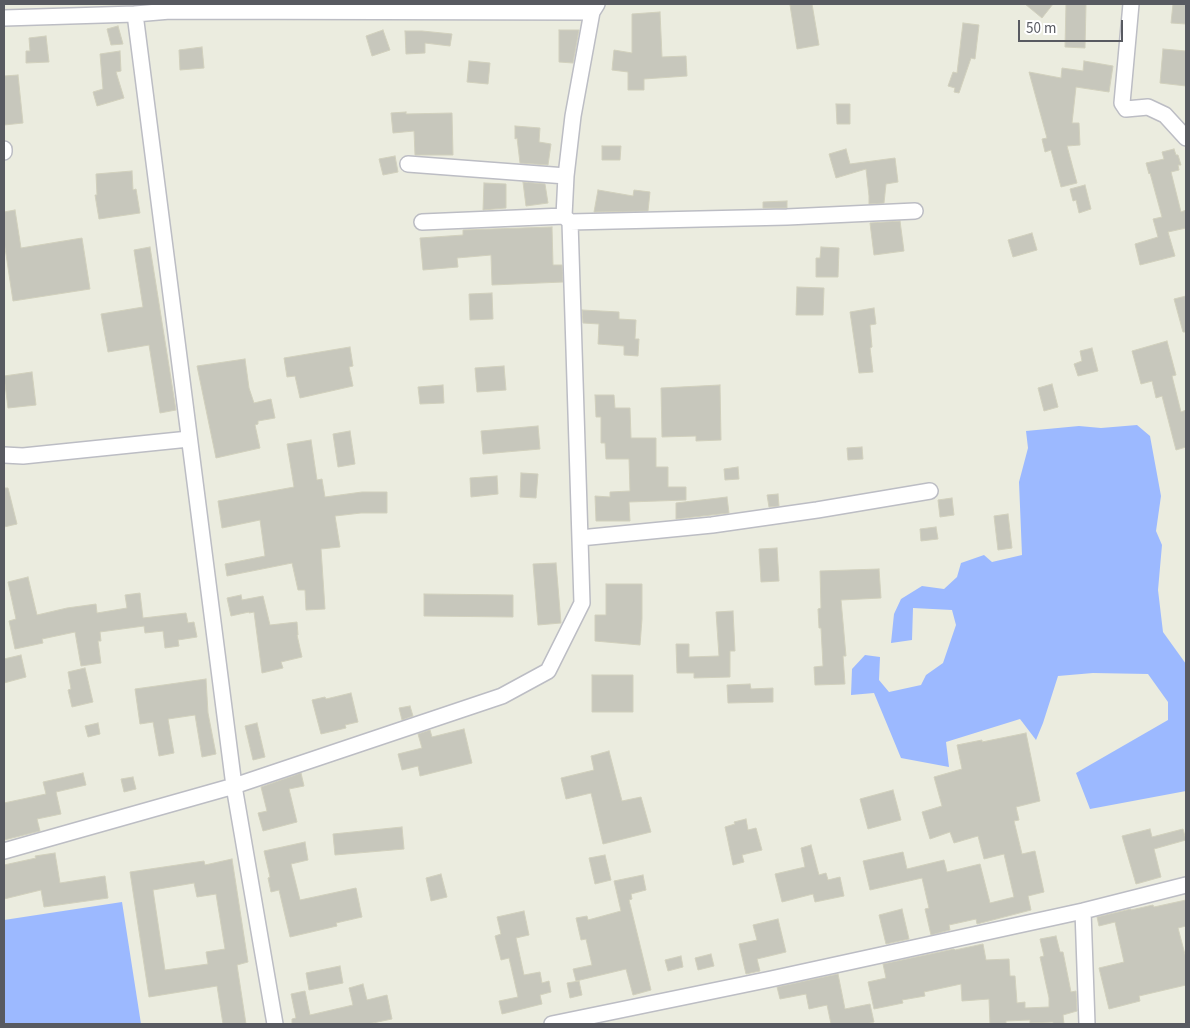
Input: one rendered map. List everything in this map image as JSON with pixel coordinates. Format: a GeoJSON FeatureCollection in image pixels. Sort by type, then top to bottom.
{"type":"FeatureCollection","features":[{"type":"Feature","properties":{"kind":"street"},"geometry":{"type":"LineString","coordinates":[[1131,4],[1122,103],[1126,109],[1148,107],[1165,115],[1186,138]]}},
{"type":"Feature","properties":{"kind":"street"},"geometry":{"type":"LineString","coordinates":[[4,18],[135,14],[170,7],[594,8],[573,116],[566,176],[582,603],[548,671],[502,696],[234,786],[4,851]]}},
{"type":"Feature","properties":{"kind":"street"},"geometry":{"type":"LineString","coordinates":[[135,14],[234,786],[275,1024]]}},
{"type":"Feature","properties":{"kind":"street"},"geometry":{"type":"LineString","coordinates":[[408,164],[566,176]]}},
{"type":"Feature","properties":{"kind":"street"},"geometry":{"type":"LineString","coordinates":[[422,222],[788,217],[915,211]]}},
{"type":"Feature","properties":{"kind":"street"},"geometry":{"type":"LineString","coordinates":[[4,455],[23,456],[189,439]]}},
{"type":"Feature","properties":{"kind":"street"},"geometry":{"type":"LineString","coordinates":[[580,538],[721,524],[930,492]]}},
{"type":"Feature","properties":{"kind":"street"},"geometry":{"type":"LineString","coordinates":[[552,1024],[1083,911],[1186,885]]}},
{"type":"Feature","properties":{"kind":"street"},"geometry":{"type":"LineString","coordinates":[[1083,911],[1087,1024]]}},
{"type":"Feature","properties":{"kind":"water"},"geometry":{"type":"Polygon","coordinates":[[[1137,425],[1150,436],[1161,496],[1156,531],[1162,545],[1158,590],[1163,632],[1186,664],[1186,791],[1090,809],[1076,773],[1168,720],[1168,702],[1148,674],[1093,673],[1058,676],[1036,740],[1020,719],[946,742],[949,767],[901,758],[874,693],[851,695],[852,669],[865,655],[880,657],[879,680],[889,692],[921,685],[926,675],[943,663],[956,625],[952,610],[913,608],[912,640],[891,643],[894,614],[901,599],[922,586],[944,589],[957,577],[961,563],[984,555],[992,562],[1022,555],[1019,482],[1028,448],[1026,431],[1079,426],[1101,428],[1137,425]]]}},
{"type":"Feature","properties":{"kind":"water"},"geometry":{"type":"Polygon","coordinates":[[[122,902],[141,1024],[4,1024],[4,920],[122,902]]]}},
{"type":"Feature","properties":{"kind":"building"},"geometry":{"type":"Polygon","coordinates":[[[812,4],[819,45],[797,49],[790,5],[812,4]]]}},
{"type":"Feature","properties":{"kind":"building"},"geometry":{"type":"Polygon","coordinates":[[[1025,4],[1053,4],[1042,18],[1025,4]]]}},
{"type":"Feature","properties":{"kind":"building"},"geometry":{"type":"Polygon","coordinates":[[[1066,4],[1086,4],[1085,48],[1065,47],[1066,4]]]}},
{"type":"Feature","properties":{"kind":"building"},"geometry":{"type":"Polygon","coordinates":[[[1173,4],[1186,4],[1186,24],[1171,23],[1173,4]]]}},
{"type":"Feature","properties":{"kind":"building"},"geometry":{"type":"Polygon","coordinates":[[[660,12],[662,57],[686,56],[687,76],[644,79],[644,90],[628,90],[628,72],[612,70],[614,50],[632,53],[632,14],[660,12]]]}},
{"type":"Feature","properties":{"kind":"building"},"geometry":{"type":"Polygon","coordinates":[[[963,23],[979,25],[975,59],[971,58],[959,93],[954,92],[955,88],[948,86],[953,72],[957,73],[963,23]]]}},
{"type":"Feature","properties":{"kind":"building"},"geometry":{"type":"Polygon","coordinates":[[[118,26],[123,44],[111,45],[107,29],[118,26]]]}},
{"type":"Feature","properties":{"kind":"building"},"geometry":{"type":"Polygon","coordinates":[[[383,30],[390,50],[372,56],[366,36],[383,30]]]}},
{"type":"Feature","properties":{"kind":"building"},"geometry":{"type":"Polygon","coordinates":[[[559,30],[579,30],[573,63],[559,62],[559,30]]]}},
{"type":"Feature","properties":{"kind":"building"},"geometry":{"type":"Polygon","coordinates":[[[405,31],[452,34],[450,46],[425,43],[425,53],[406,54],[405,31]]]}},
{"type":"Feature","properties":{"kind":"building"},"geometry":{"type":"Polygon","coordinates":[[[46,36],[49,62],[26,63],[26,51],[30,51],[29,38],[46,36]]]}},
{"type":"Feature","properties":{"kind":"building"},"geometry":{"type":"Polygon","coordinates":[[[202,47],[204,68],[180,70],[179,50],[202,47]]]}},
{"type":"Feature","properties":{"kind":"building"},"geometry":{"type":"Polygon","coordinates":[[[1163,49],[1186,51],[1186,86],[1160,83],[1163,49]]]}},
{"type":"Feature","properties":{"kind":"building"},"geometry":{"type":"Polygon","coordinates":[[[120,51],[121,71],[116,72],[124,98],[97,106],[93,92],[103,89],[100,54],[120,51]]]}},
{"type":"Feature","properties":{"kind":"building"},"geometry":{"type":"Polygon","coordinates":[[[469,61],[490,63],[488,84],[467,82],[469,61]]]}},
{"type":"Feature","properties":{"kind":"building"},"geometry":{"type":"Polygon","coordinates":[[[1084,61],[1113,66],[1109,92],[1076,87],[1072,123],[1079,123],[1080,145],[1067,146],[1077,183],[1061,187],[1051,150],[1045,152],[1042,139],[1047,138],[1029,72],[1061,78],[1062,68],[1083,71],[1084,61]]]}},
{"type":"Feature","properties":{"kind":"building"},"geometry":{"type":"Polygon","coordinates":[[[18,75],[23,123],[4,125],[4,76],[18,75]]]}},
{"type":"Feature","properties":{"kind":"building"},"geometry":{"type":"Polygon","coordinates":[[[836,104],[850,104],[850,124],[837,124],[836,104]]]}},
{"type":"Feature","properties":{"kind":"building"},"geometry":{"type":"Polygon","coordinates":[[[406,112],[406,114],[452,113],[453,155],[415,155],[414,131],[393,133],[391,113],[406,112]]]}},
{"type":"Feature","properties":{"kind":"building"},"geometry":{"type":"Polygon","coordinates":[[[515,126],[540,128],[539,142],[551,144],[548,165],[520,163],[517,138],[515,139],[515,126]]]}},
{"type":"Feature","properties":{"kind":"building"},"geometry":{"type":"Polygon","coordinates":[[[602,146],[621,146],[620,160],[602,160],[602,146]]]}},
{"type":"Feature","properties":{"kind":"building"},"geometry":{"type":"Polygon","coordinates":[[[846,149],[850,164],[895,158],[898,182],[886,184],[884,203],[869,204],[866,169],[836,178],[829,154],[846,149]]]}},
{"type":"Feature","properties":{"kind":"building"},"geometry":{"type":"Polygon","coordinates":[[[1174,149],[1181,165],[1178,165],[1179,170],[1171,172],[1181,212],[1186,210],[1186,228],[1168,232],[1175,256],[1140,265],[1135,244],[1158,237],[1153,219],[1162,217],[1146,163],[1164,159],[1162,152],[1174,149]]]}},
{"type":"Feature","properties":{"kind":"building"},"geometry":{"type":"Polygon","coordinates":[[[395,156],[398,172],[383,175],[379,159],[395,156]]]}},
{"type":"Feature","properties":{"kind":"building"},"geometry":{"type":"Polygon","coordinates":[[[132,171],[133,190],[136,189],[140,213],[99,219],[95,195],[97,195],[96,174],[132,171]]]}},
{"type":"Feature","properties":{"kind":"building"},"geometry":{"type":"Polygon","coordinates":[[[523,182],[545,184],[548,203],[526,206],[523,182]]]}},
{"type":"Feature","properties":{"kind":"building"},"geometry":{"type":"Polygon","coordinates":[[[484,183],[506,184],[506,208],[483,210],[484,183]]]}},
{"type":"Feature","properties":{"kind":"building"},"geometry":{"type":"Polygon","coordinates":[[[1085,185],[1091,209],[1079,213],[1076,200],[1073,201],[1070,189],[1085,185]]]}},
{"type":"Feature","properties":{"kind":"building"},"geometry":{"type":"Polygon","coordinates":[[[598,190],[633,196],[634,190],[650,192],[648,211],[594,212],[598,190]]]}},
{"type":"Feature","properties":{"kind":"building"},"geometry":{"type":"Polygon","coordinates":[[[787,201],[787,208],[763,208],[763,202],[787,201]]]}},
{"type":"Feature","properties":{"kind":"building"},"geometry":{"type":"Polygon","coordinates":[[[15,210],[21,248],[82,238],[90,289],[13,301],[4,241],[4,212],[15,210]]]}},
{"type":"Feature","properties":{"kind":"building"},"geometry":{"type":"Polygon","coordinates":[[[900,221],[904,251],[874,255],[870,223],[900,221]]]}},
{"type":"Feature","properties":{"kind":"building"},"geometry":{"type":"Polygon","coordinates":[[[552,227],[553,265],[562,265],[563,282],[492,285],[491,255],[457,258],[458,267],[423,270],[420,238],[463,235],[463,230],[552,227]]]}},
{"type":"Feature","properties":{"kind":"building"},"geometry":{"type":"Polygon","coordinates":[[[1032,233],[1037,250],[1013,257],[1008,240],[1032,233]]]}},
{"type":"Feature","properties":{"kind":"building"},"geometry":{"type":"Polygon","coordinates":[[[150,247],[176,410],[160,413],[149,345],[108,352],[101,314],[143,307],[134,250],[150,247]]]}},
{"type":"Feature","properties":{"kind":"building"},"geometry":{"type":"Polygon","coordinates":[[[821,247],[839,248],[838,277],[816,277],[816,258],[820,258],[821,247]]]}},
{"type":"Feature","properties":{"kind":"building"},"geometry":{"type":"Polygon","coordinates":[[[797,287],[824,288],[823,315],[796,315],[797,287]]]}},
{"type":"Feature","properties":{"kind":"building"},"geometry":{"type":"Polygon","coordinates":[[[492,293],[493,319],[470,320],[469,294],[492,293]]]}},
{"type":"Feature","properties":{"kind":"building"},"geometry":{"type":"Polygon","coordinates":[[[1186,296],[1186,332],[1183,332],[1174,299],[1186,296]]]}},
{"type":"Feature","properties":{"kind":"building"},"geometry":{"type":"Polygon","coordinates":[[[874,308],[876,324],[870,325],[873,372],[859,373],[850,312],[874,308]]]}},
{"type":"Feature","properties":{"kind":"building"},"geometry":{"type":"Polygon","coordinates":[[[582,310],[619,312],[619,319],[636,320],[635,339],[639,339],[638,356],[624,355],[624,346],[598,344],[599,324],[583,323],[582,310]]]}},
{"type":"Feature","properties":{"kind":"building"},"geometry":{"type":"Polygon","coordinates":[[[1167,341],[1176,375],[1172,376],[1181,412],[1186,410],[1186,447],[1176,450],[1162,396],[1156,398],[1152,381],[1141,384],[1132,351],[1167,341]]]}},
{"type":"Feature","properties":{"kind":"building"},"geometry":{"type":"Polygon","coordinates":[[[350,347],[353,366],[349,367],[353,386],[300,398],[295,376],[287,377],[284,358],[350,347]]]}},
{"type":"Feature","properties":{"kind":"building"},"geometry":{"type":"Polygon","coordinates":[[[1092,348],[1098,371],[1078,376],[1074,364],[1082,361],[1080,351],[1092,348]]]}},
{"type":"Feature","properties":{"kind":"building"},"geometry":{"type":"Polygon","coordinates":[[[245,359],[249,388],[254,403],[271,399],[275,418],[258,421],[258,424],[255,425],[260,448],[216,458],[197,366],[245,359]]]}},
{"type":"Feature","properties":{"kind":"building"},"geometry":{"type":"Polygon","coordinates":[[[504,366],[506,390],[477,392],[475,368],[504,366]]]}},
{"type":"Feature","properties":{"kind":"building"},"geometry":{"type":"Polygon","coordinates":[[[32,372],[36,405],[8,408],[4,376],[32,372]]]}},
{"type":"Feature","properties":{"kind":"building"},"geometry":{"type":"Polygon","coordinates":[[[1052,384],[1058,407],[1044,411],[1038,388],[1052,384]]]}},
{"type":"Feature","properties":{"kind":"building"},"geometry":{"type":"Polygon","coordinates":[[[443,385],[444,403],[420,404],[418,387],[443,385]]]}},
{"type":"Feature","properties":{"kind":"building"},"geometry":{"type":"Polygon","coordinates":[[[720,385],[721,440],[696,441],[696,436],[662,437],[661,388],[720,385]]]}},
{"type":"Feature","properties":{"kind":"building"},"geometry":{"type":"Polygon","coordinates":[[[595,395],[614,395],[615,408],[630,408],[631,438],[656,438],[656,467],[668,467],[668,487],[686,487],[686,500],[629,502],[630,521],[596,521],[595,496],[610,497],[610,492],[630,491],[629,459],[606,459],[605,443],[601,443],[601,417],[596,417],[595,395]]]}},
{"type":"Feature","properties":{"kind":"building"},"geometry":{"type":"Polygon","coordinates":[[[538,426],[540,449],[483,454],[481,431],[538,426]]]}},
{"type":"Feature","properties":{"kind":"building"},"geometry":{"type":"Polygon","coordinates":[[[350,431],[355,464],[338,467],[333,434],[350,431]]]}},
{"type":"Feature","properties":{"kind":"building"},"geometry":{"type":"Polygon","coordinates":[[[311,440],[317,480],[322,479],[325,497],[362,492],[387,492],[387,513],[335,516],[340,547],[321,549],[325,609],[306,610],[305,590],[298,590],[292,563],[227,576],[225,564],[265,556],[260,520],[222,528],[218,501],[294,487],[287,444],[311,440]]]}},
{"type":"Feature","properties":{"kind":"building"},"geometry":{"type":"Polygon","coordinates":[[[862,447],[863,459],[848,460],[847,448],[862,447]]]}},
{"type":"Feature","properties":{"kind":"building"},"geometry":{"type":"Polygon","coordinates":[[[738,467],[739,479],[725,480],[724,469],[738,467]]]}},
{"type":"Feature","properties":{"kind":"building"},"geometry":{"type":"Polygon","coordinates":[[[521,473],[538,474],[536,498],[520,497],[521,473]]]}},
{"type":"Feature","properties":{"kind":"building"},"geometry":{"type":"Polygon","coordinates":[[[497,476],[498,494],[471,497],[470,478],[497,476]]]}},
{"type":"Feature","properties":{"kind":"building"},"geometry":{"type":"Polygon","coordinates":[[[4,488],[8,488],[17,524],[4,527],[4,488]]]}},
{"type":"Feature","properties":{"kind":"building"},"geometry":{"type":"Polygon","coordinates":[[[778,494],[779,506],[769,507],[767,495],[778,494]]]}},
{"type":"Feature","properties":{"kind":"building"},"geometry":{"type":"Polygon","coordinates":[[[727,497],[729,513],[676,519],[676,503],[727,497]]]}},
{"type":"Feature","properties":{"kind":"building"},"geometry":{"type":"Polygon","coordinates":[[[952,498],[954,515],[940,517],[938,500],[952,498]]]}},
{"type":"Feature","properties":{"kind":"building"},"geometry":{"type":"Polygon","coordinates":[[[1008,514],[1012,548],[998,550],[994,516],[1008,514]]]}},
{"type":"Feature","properties":{"kind":"building"},"geometry":{"type":"Polygon","coordinates":[[[936,527],[938,539],[921,541],[920,529],[936,527]]]}},
{"type":"Feature","properties":{"kind":"building"},"geometry":{"type":"Polygon","coordinates":[[[777,548],[779,581],[761,582],[759,549],[777,548]]]}},
{"type":"Feature","properties":{"kind":"building"},"geometry":{"type":"Polygon","coordinates":[[[556,563],[561,623],[538,625],[533,564],[556,563]]]}},
{"type":"Feature","properties":{"kind":"building"},"geometry":{"type":"Polygon","coordinates":[[[879,569],[881,598],[841,600],[846,656],[843,656],[845,684],[815,685],[814,667],[823,666],[818,609],[821,608],[820,571],[879,569]]]}},
{"type":"Feature","properties":{"kind":"building"},"geometry":{"type":"Polygon","coordinates":[[[28,577],[37,615],[96,604],[97,613],[127,608],[125,595],[140,593],[143,618],[186,613],[188,623],[194,622],[197,637],[178,640],[179,646],[165,648],[163,631],[145,633],[144,626],[100,632],[101,641],[98,641],[101,663],[81,666],[75,632],[42,639],[43,643],[15,649],[9,621],[16,619],[8,582],[28,577]]]}},
{"type":"Feature","properties":{"kind":"building"},"geometry":{"type":"Polygon","coordinates":[[[606,584],[642,584],[640,645],[595,641],[595,615],[606,615],[606,584]]]}},
{"type":"Feature","properties":{"kind":"building"},"geometry":{"type":"Polygon","coordinates":[[[424,594],[513,595],[513,617],[424,616],[424,594]]]}},
{"type":"Feature","properties":{"kind":"building"},"geometry":{"type":"Polygon","coordinates":[[[241,595],[242,600],[263,596],[270,625],[297,622],[297,635],[302,657],[281,662],[283,668],[262,673],[254,612],[231,616],[227,598],[241,595]]]}},
{"type":"Feature","properties":{"kind":"building"},"geometry":{"type":"Polygon","coordinates":[[[733,611],[735,651],[730,651],[730,677],[694,678],[694,673],[677,673],[676,644],[689,644],[689,657],[719,656],[716,612],[733,611]]]}},
{"type":"Feature","properties":{"kind":"building"},"geometry":{"type":"Polygon","coordinates":[[[21,655],[26,677],[4,683],[4,659],[21,655]]]}},
{"type":"Feature","properties":{"kind":"building"},"geometry":{"type":"Polygon","coordinates":[[[85,668],[93,702],[72,707],[68,690],[71,689],[68,672],[85,668]]]}},
{"type":"Feature","properties":{"kind":"building"},"geometry":{"type":"Polygon","coordinates":[[[592,675],[633,675],[633,712],[592,712],[592,675]]]}},
{"type":"Feature","properties":{"kind":"building"},"geometry":{"type":"Polygon","coordinates":[[[206,679],[208,713],[216,754],[202,757],[195,715],[168,719],[174,753],[159,756],[153,722],[140,724],[135,689],[206,679]]]}},
{"type":"Feature","properties":{"kind":"building"},"geometry":{"type":"Polygon","coordinates":[[[750,684],[751,689],[773,688],[773,702],[728,703],[727,685],[750,684]]]}},
{"type":"Feature","properties":{"kind":"building"},"geometry":{"type":"Polygon","coordinates":[[[351,693],[358,722],[345,725],[346,728],[321,734],[312,700],[351,693]]]}},
{"type":"Feature","properties":{"kind":"building"},"geometry":{"type":"Polygon","coordinates":[[[410,706],[413,716],[402,720],[399,708],[410,706]]]}},
{"type":"Feature","properties":{"kind":"building"},"geometry":{"type":"Polygon","coordinates":[[[98,723],[100,734],[88,737],[85,726],[98,723]]]}},
{"type":"Feature","properties":{"kind":"building"},"geometry":{"type":"Polygon","coordinates":[[[257,723],[265,757],[253,760],[245,726],[257,723]]]}},
{"type":"Feature","properties":{"kind":"building"},"geometry":{"type":"Polygon","coordinates":[[[464,729],[472,763],[420,776],[418,766],[402,770],[398,754],[422,748],[418,734],[430,730],[432,737],[464,729]]]}},
{"type":"Feature","properties":{"kind":"building"},"geometry":{"type":"Polygon","coordinates":[[[1026,733],[1040,801],[1016,807],[1019,820],[1014,821],[1022,854],[1035,851],[1044,892],[1028,896],[1031,910],[977,924],[976,919],[949,925],[950,930],[931,935],[925,909],[929,908],[922,878],[870,890],[863,861],[903,852],[907,869],[944,860],[947,872],[980,864],[990,903],[1014,897],[1004,854],[984,859],[978,836],[954,843],[950,832],[930,839],[922,812],[942,806],[934,777],[962,769],[957,745],[1026,733]]]}},
{"type":"Feature","properties":{"kind":"building"},"geometry":{"type":"Polygon","coordinates":[[[609,751],[622,801],[641,797],[651,832],[603,844],[591,793],[566,799],[561,778],[594,770],[591,756],[609,751]]]}},
{"type":"Feature","properties":{"kind":"building"},"geometry":{"type":"Polygon","coordinates":[[[83,773],[86,785],[56,792],[61,814],[37,819],[40,831],[4,840],[4,803],[46,794],[43,782],[83,773]]]}},
{"type":"Feature","properties":{"kind":"building"},"geometry":{"type":"Polygon","coordinates":[[[301,773],[304,786],[289,789],[297,822],[263,831],[258,813],[267,811],[261,787],[301,773]]]}},
{"type":"Feature","properties":{"kind":"building"},"geometry":{"type":"Polygon","coordinates":[[[133,777],[136,789],[124,792],[121,779],[133,777]]]}},
{"type":"Feature","properties":{"kind":"building"},"geometry":{"type":"Polygon","coordinates":[[[893,790],[901,820],[868,829],[860,799],[893,790]]]}},
{"type":"Feature","properties":{"kind":"building"},"geometry":{"type":"Polygon","coordinates":[[[746,819],[748,830],[756,828],[762,850],[742,855],[744,862],[733,865],[725,827],[746,819]]]}},
{"type":"Feature","properties":{"kind":"building"},"geometry":{"type":"Polygon","coordinates":[[[402,827],[404,849],[335,855],[333,834],[402,827]]]}},
{"type":"Feature","properties":{"kind":"building"},"geometry":{"type":"Polygon","coordinates":[[[1150,829],[1152,837],[1183,829],[1186,840],[1154,849],[1161,877],[1136,884],[1122,836],[1150,829]]]}},
{"type":"Feature","properties":{"kind":"building"},"geometry":{"type":"Polygon","coordinates":[[[305,842],[308,860],[291,864],[300,900],[356,888],[362,917],[336,923],[337,926],[290,937],[279,890],[271,892],[268,878],[270,877],[264,851],[305,842]]]}},
{"type":"Feature","properties":{"kind":"building"},"geometry":{"type":"Polygon","coordinates":[[[811,845],[819,875],[826,873],[828,880],[840,877],[844,896],[815,902],[813,894],[782,902],[775,874],[805,867],[801,848],[811,845]]]}},
{"type":"Feature","properties":{"kind":"building"},"geometry":{"type":"Polygon","coordinates":[[[55,853],[60,883],[105,876],[108,898],[44,907],[41,890],[4,899],[4,865],[36,858],[35,856],[55,853]]]}},
{"type":"Feature","properties":{"kind":"building"},"geometry":{"type":"Polygon","coordinates":[[[605,855],[611,880],[595,884],[589,858],[605,855]]]}},
{"type":"Feature","properties":{"kind":"building"},"geometry":{"type":"Polygon","coordinates":[[[232,859],[248,962],[237,965],[246,1024],[223,1024],[217,986],[149,997],[130,872],[204,861],[205,865],[232,859]],[[194,883],[153,890],[165,970],[208,964],[206,952],[225,949],[216,894],[197,897],[194,883]]]}},
{"type":"Feature","properties":{"kind":"building"},"geometry":{"type":"Polygon","coordinates":[[[441,874],[447,897],[431,901],[426,878],[441,874]]]}},
{"type":"Feature","properties":{"kind":"building"},"geometry":{"type":"Polygon","coordinates":[[[643,875],[646,890],[631,894],[632,899],[629,900],[651,990],[633,995],[626,969],[576,981],[573,969],[592,965],[586,939],[581,940],[576,918],[587,916],[588,920],[621,911],[614,881],[643,875]]]}},
{"type":"Feature","properties":{"kind":"building"},"geometry":{"type":"Polygon","coordinates":[[[1186,900],[1186,926],[1178,928],[1186,958],[1186,985],[1139,996],[1140,1001],[1109,1009],[1099,968],[1124,962],[1115,922],[1099,926],[1097,917],[1186,900]]]}},
{"type":"Feature","properties":{"kind":"building"},"geometry":{"type":"Polygon","coordinates":[[[902,909],[909,939],[886,944],[879,915],[902,909]]]}},
{"type":"Feature","properties":{"kind":"building"},"geometry":{"type":"Polygon","coordinates":[[[524,911],[529,935],[516,938],[524,975],[540,972],[542,983],[549,981],[551,992],[540,995],[542,1004],[502,1014],[499,1001],[518,997],[509,958],[501,960],[495,936],[501,934],[497,917],[524,911]]]}},
{"type":"Feature","properties":{"kind":"building"},"geometry":{"type":"Polygon","coordinates":[[[778,919],[786,952],[757,959],[760,971],[746,974],[739,944],[757,940],[753,925],[778,919]]]}},
{"type":"Feature","properties":{"kind":"building"},"geometry":{"type":"Polygon","coordinates":[[[1056,936],[1060,952],[1063,952],[1071,992],[1076,991],[1077,1011],[1063,1015],[1064,1024],[1053,1024],[1053,1022],[1030,1023],[1030,1020],[1006,1021],[1006,1024],[990,1024],[989,999],[962,1001],[961,984],[924,992],[925,996],[902,1000],[903,1003],[874,1009],[868,982],[886,978],[883,964],[983,944],[986,960],[1009,959],[1010,976],[1015,976],[1017,1003],[1025,1002],[1025,1008],[1049,1007],[1049,998],[1040,957],[1044,956],[1040,939],[1056,936]]]}},
{"type":"Feature","properties":{"kind":"building"},"geometry":{"type":"Polygon","coordinates":[[[711,954],[714,966],[698,970],[695,958],[711,954]]]}},
{"type":"Feature","properties":{"kind":"building"},"geometry":{"type":"Polygon","coordinates":[[[681,956],[683,967],[668,971],[665,960],[681,956]]]}},
{"type":"Feature","properties":{"kind":"building"},"geometry":{"type":"Polygon","coordinates":[[[340,966],[343,983],[309,990],[306,973],[340,966]]]}},
{"type":"Feature","properties":{"kind":"building"},"geometry":{"type":"Polygon","coordinates":[[[838,974],[845,1009],[870,1004],[874,1022],[866,1024],[831,1024],[827,1005],[809,1009],[806,994],[780,999],[777,987],[838,974]]]}},
{"type":"Feature","properties":{"kind":"building"},"geometry":{"type":"Polygon","coordinates":[[[579,981],[582,995],[570,998],[567,983],[579,981]]]}},
{"type":"Feature","properties":{"kind":"building"},"geometry":{"type":"Polygon","coordinates":[[[363,984],[367,1000],[387,995],[392,1019],[368,1024],[292,1024],[292,1019],[296,1018],[291,994],[305,991],[310,1015],[353,1005],[349,988],[363,984]]]}}]}
